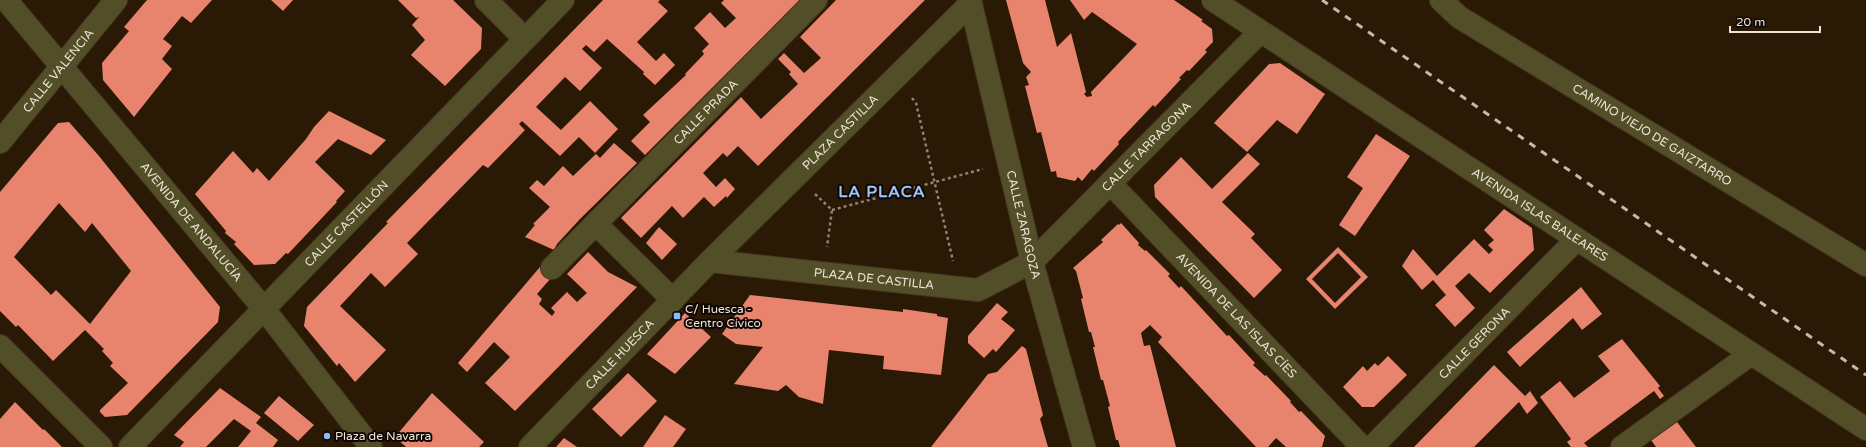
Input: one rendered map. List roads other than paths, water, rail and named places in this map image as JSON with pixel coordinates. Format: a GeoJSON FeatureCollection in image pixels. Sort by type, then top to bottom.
{"type":"FeatureCollection","features":[{"type":"Feature","properties":{"kind":"street","name":"AVENIDA DE ANDALUCÍA"},"geometry":{"type":"LineString","coordinates":[[6,0],[264,309],[371,447]]}},
{"type":"Feature","properties":{"kind":"street","name":"CALLE VALENCIA"},"geometry":{"type":"LineString","coordinates":[[0,142],[116,0]]}},
{"type":"Feature","properties":{"kind":"street"},"geometry":{"type":"LineString","coordinates":[[486,0],[525,39]]}},
{"type":"Feature","properties":{"kind":"street","name":"CALLE CASTELLÓN"},"geometry":{"type":"LineString","coordinates":[[130,447],[563,0]]}},
{"type":"Feature","properties":{"kind":"street","name":"CALLE PRADA"},"geometry":{"type":"LineString","coordinates":[[552,268],[816,0]]}},
{"type":"Feature","properties":{"kind":"street","name":"AVENIDA ISLAS BALEARES"},"geometry":{"type":"LineString","coordinates":[[1213,0],[1866,429]]}},
{"type":"Feature","properties":{"kind":"street","name":"CAMINO VIEJO DE GAIZTARRO"},"geometry":{"type":"LineString","coordinates":[[1441,0],[1459,17],[1866,265]]}},
{"type":"Feature","properties":{"kind":"street","name":"PLAZA CASTILLA"},"geometry":{"type":"LineString","coordinates":[[710,261],[970,2]]}},
{"type":"Feature","properties":{"kind":"street","name":"CALLE ZARAGOZA"},"geometry":{"type":"LineString","coordinates":[[970,2],[1032,262],[1084,447]]}},
{"type":"Feature","properties":{"kind":"street","name":"CALLE TARRAGONA"},"geometry":{"type":"LineString","coordinates":[[1032,262],[1260,32]]}},
{"type":"Feature","properties":{"kind":"street","name":"AVENIDA DE LAS ISLAS CÍES"},"geometry":{"type":"LineString","coordinates":[[1110,183],[1362,447]]}},
{"type":"Feature","properties":{"kind":"street"},"geometry":{"type":"LineString","coordinates":[[596,224],[673,300]]}},
{"type":"Feature","properties":{"kind":"street","name":"CALLE GERONA"},"geometry":{"type":"LineString","coordinates":[[1372,447],[1577,239]]}},
{"type":"Feature","properties":{"kind":"street","name":"PLAZA DE CASTILLA"},"geometry":{"type":"LineString","coordinates":[[710,261],[978,290],[1032,262]]}},
{"type":"Feature","properties":{"kind":"street","name":"CALLE HUESCA"},"geometry":{"type":"LineString","coordinates":[[530,447],[710,261]]}},
{"type":"Feature","properties":{"kind":"street"},"geometry":{"type":"LineString","coordinates":[[0,346],[101,447]]}},
{"type":"Feature","properties":{"kind":"street"},"geometry":{"type":"LineString","coordinates":[[1622,447],[1751,354]]}},
{"type":"Feature","properties":{"kind":"railway"},"geometry":{"type":"LineString","coordinates":[[1322,0],[1866,375]]}},
{"type":"Feature","properties":{"kind":"place","name":"C/ Huesca - Centro Cívico"},"geometry":{"type":"Point","coordinates":[677,316]}},
{"type":"Feature","properties":{"kind":"place","name":"Plaza de Navarra"},"geometry":{"type":"Point","coordinates":[327,436]}},
{"type":"Feature","properties":{"kind":"district","name":"LA PLACA"},"geometry":{"type":"Point","coordinates":[882,191]}}]}
